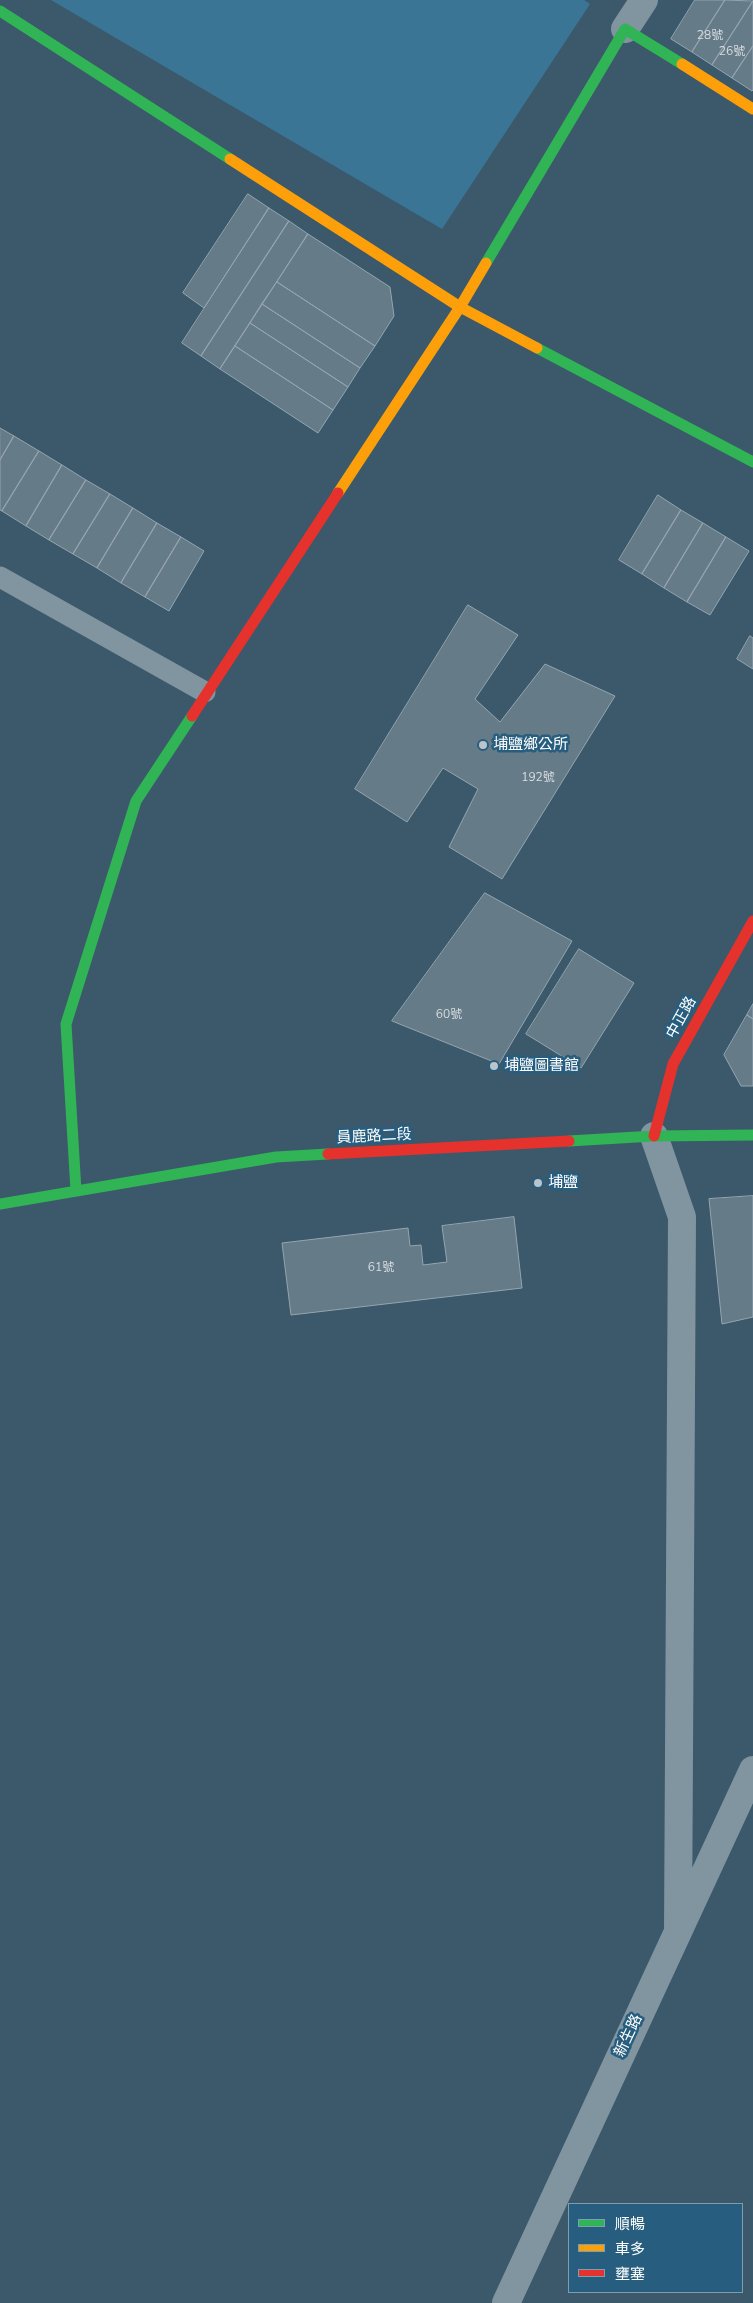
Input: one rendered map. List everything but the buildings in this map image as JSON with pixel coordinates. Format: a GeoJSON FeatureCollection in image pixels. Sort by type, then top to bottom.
{"type":"FeatureCollection","features":[{"type":"Feature","properties":{"kind":"street"},"geometry":{"type":"LineString","coordinates":[[76,1191],[66,1024],[136,800],[205,692],[460,306],[644,0]]}},
{"type":"Feature","properties":{"kind":"street"},"geometry":{"type":"LineString","coordinates":[[0,11],[460,306],[753,462]]}},
{"type":"Feature","properties":{"kind":"street"},"geometry":{"type":"LineString","coordinates":[[625,29],[753,109]]}},
{"type":"Feature","properties":{"kind":"street","name":"中正路"},"geometry":{"type":"LineString","coordinates":[[654,1136],[674,1064],[753,921]]}},
{"type":"Feature","properties":{"kind":"street","name":"員鹿路二段"},"geometry":{"type":"LineString","coordinates":[[0,1204],[276,1157],[654,1136],[753,1135]]}},
{"type":"Feature","properties":{"kind":"street"},"geometry":{"type":"LineString","coordinates":[[654,1136],[682,1217],[678,1931]]}},
{"type":"Feature","properties":{"kind":"street","name":"新生路"},"geometry":{"type":"LineString","coordinates":[[506,2303],[753,1770]]}},
{"type":"Feature","properties":{"kind":"lane"},"geometry":{"type":"LineString","coordinates":[[0,577],[205,692]]}},
{"type":"Feature","properties":{"kind":"shaded area"},"geometry":{"type":"Polygon","coordinates":[[[51,0],[584,0],[590,4],[442,229],[51,0]]]}},
{"type":"Feature","properties":{"kind":"traffic: fast"},"geometry":{"type":"LineString","coordinates":[[0,11],[230,159]]}},
{"type":"Feature","properties":{"kind":"traffic: fast"},"geometry":{"type":"LineString","coordinates":[[486,263],[625,29],[682,64]]}},
{"type":"Feature","properties":{"kind":"traffic: fast"},"geometry":{"type":"LineString","coordinates":[[537,348],[753,462]]}},
{"type":"Feature","properties":{"kind":"traffic: fast"},"geometry":{"type":"LineString","coordinates":[[76,1191],[66,1024],[136,801],[192,716]]}},
{"type":"Feature","properties":{"kind":"traffic: fast"},"geometry":{"type":"LineString","coordinates":[[569,1141],[654,1136],[753,1135]]}},
{"type":"Feature","properties":{"kind":"traffic: fast"},"geometry":{"type":"LineString","coordinates":[[0,1204],[276,1157],[328,1154]]}},
{"type":"Feature","properties":{"kind":"traffic: slow"},"geometry":{"type":"LineString","coordinates":[[682,64],[753,109]]}},
{"type":"Feature","properties":{"kind":"traffic: slow"},"geometry":{"type":"LineString","coordinates":[[230,159],[460,307],[537,348]]}},
{"type":"Feature","properties":{"kind":"traffic: slow"},"geometry":{"type":"LineString","coordinates":[[338,493],[460,307],[486,263]]}},
{"type":"Feature","properties":{"kind":"traffic: jam"},"geometry":{"type":"LineString","coordinates":[[192,716],[338,493]]}},
{"type":"Feature","properties":{"kind":"traffic: jam"},"geometry":{"type":"LineString","coordinates":[[654,1136],[673,1064],[753,921]]}},
{"type":"Feature","properties":{"kind":"traffic: jam"},"geometry":{"type":"LineString","coordinates":[[328,1154],[569,1141]]}},
{"type":"Feature","properties":{"kind":"place","name":"埔鹽鄉公所"},"geometry":{"type":"Point","coordinates":[483,745]}},
{"type":"Feature","properties":{"kind":"place","name":"埔鹽圖書館"},"geometry":{"type":"Point","coordinates":[494,1066]}},
{"type":"Feature","properties":{"kind":"place","name":"埔鹽"},"geometry":{"type":"Point","coordinates":[538,1183]}}]}
